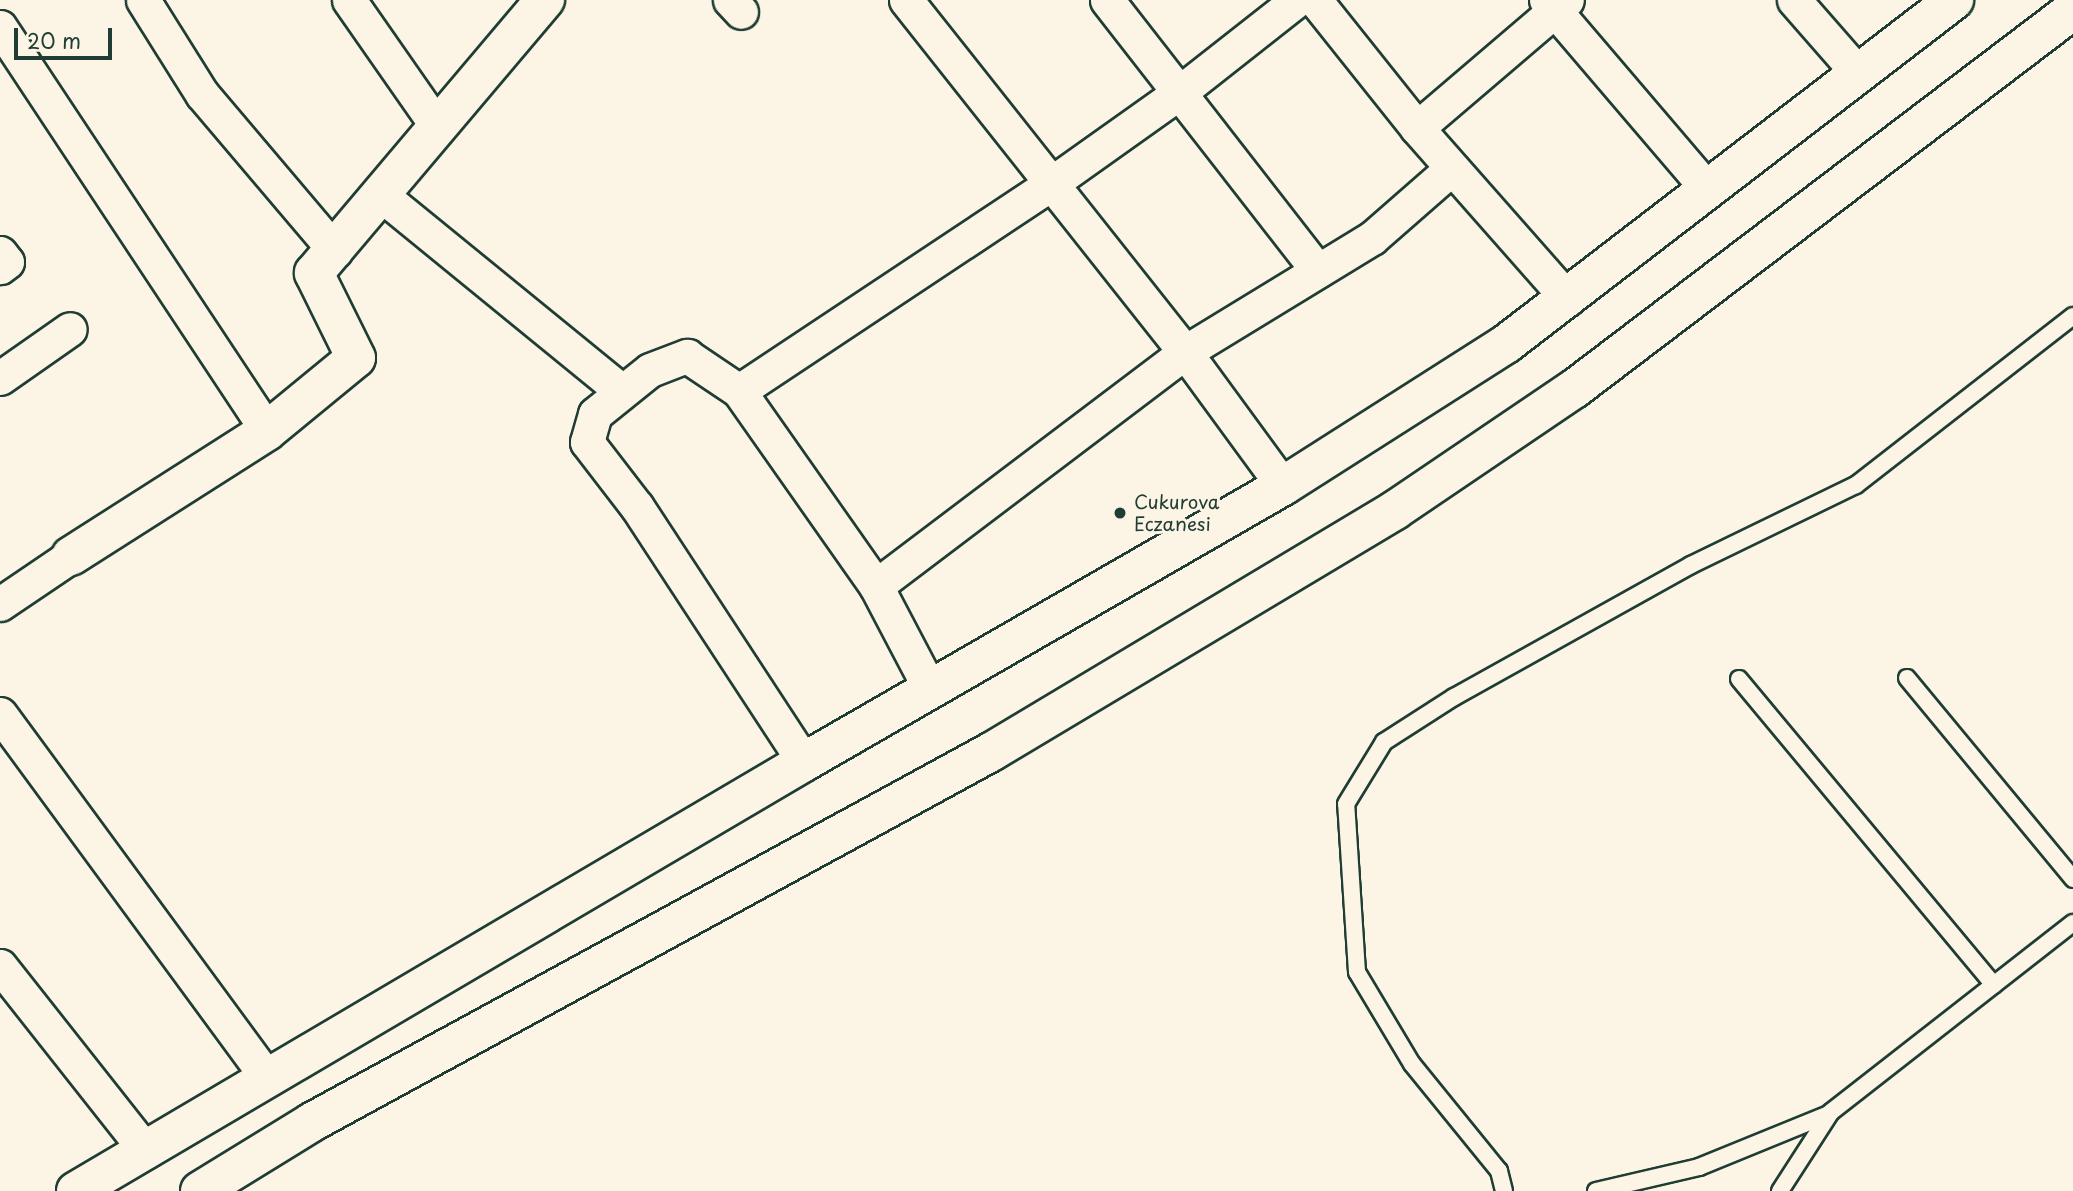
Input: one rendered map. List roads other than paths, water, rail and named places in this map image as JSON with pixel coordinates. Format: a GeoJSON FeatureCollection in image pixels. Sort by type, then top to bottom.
{"type":"FeatureCollection","features":[{"type":"Feature","properties":{"kind":"main road"},"geometry":{"type":"LineString","coordinates":[[71,556],[267,431],[356,358],[314,273],[545,0]]}},
{"type":"Feature","properties":{"kind":"main road"},"geometry":{"type":"LineString","coordinates":[[76,1191],[804,762],[1283,486],[1506,344],[1568,299],[1944,3]]}},
{"type":"Feature","properties":{"kind":"main road"},"geometry":{"type":"LineString","coordinates":[[200,1191],[312,1122],[991,752],[1395,510],[1574,389],[2073,10]]}},
{"type":"Feature","properties":{"kind":"street"},"geometry":{"type":"LineString","coordinates":[[143,0],[202,94],[335,251]]}},
{"type":"Feature","properties":{"kind":"street"},"geometry":{"type":"LineString","coordinates":[[349,0],[437,126]]}},
{"type":"Feature","properties":{"kind":"street"},"geometry":{"type":"LineString","coordinates":[[906,0],[1185,352],[1283,486]]}},
{"type":"Feature","properties":{"kind":"street"},"geometry":{"type":"LineString","coordinates":[[1107,0],[1318,271]]}},
{"type":"Feature","properties":{"kind":"street"},"geometry":{"type":"LineString","coordinates":[[739,391],[1052,184],[1181,92],[1297,0]]}},
{"type":"Feature","properties":{"kind":"street"},"geometry":{"type":"LineString","coordinates":[[1315,0],[1417,128],[1568,299]]}},
{"type":"Feature","properties":{"kind":"street"},"geometry":{"type":"LineString","coordinates":[[1794,0],[1857,72]]}},
{"type":"Feature","properties":{"kind":"street"},"geometry":{"type":"LineString","coordinates":[[1417,128],[1556,4],[1709,190]]}},
{"type":"Feature","properties":{"kind":"street"},"geometry":{"type":"LineString","coordinates":[[0,27],[267,431]]}},
{"type":"Feature","properties":{"kind":"street"},"geometry":{"type":"LineString","coordinates":[[876,586],[1185,352],[1372,238],[1452,168]]}},
{"type":"Feature","properties":{"kind":"street"},"geometry":{"type":"LineString","coordinates":[[380,194],[620,390]]}},
{"type":"Feature","properties":{"kind":"street"},"geometry":{"type":"LineString","coordinates":[[0,253],[7,262],[0,267]]}},
{"type":"Feature","properties":{"kind":"street"},"geometry":{"type":"LineString","coordinates":[[0,378],[70,329]]}},
{"type":"Feature","properties":{"kind":"street"},"geometry":{"type":"LineString","coordinates":[[804,762],[637,507],[587,442],[595,414],[620,390],[650,370],[687,356],[739,391],[876,586],[930,689]]}},
{"type":"Feature","properties":{"kind":"street"},"geometry":{"type":"LineString","coordinates":[[0,604],[71,556]]}},
{"type":"Feature","properties":{"kind":"street"},"geometry":{"type":"LineString","coordinates":[[0,714],[267,1077]]}},
{"type":"Feature","properties":{"kind":"street"},"geometry":{"type":"LineString","coordinates":[[0,966],[146,1151]]}},
{"type":"Feature","properties":{"kind":"lane"},"geometry":{"type":"LineString","coordinates":[[1504,1191],[1499,1171],[1412,1063],[1357,972],[1346,804],[1384,742],[1454,697],[1680,572],[1856,485],[2073,316]]}},
{"type":"Feature","properties":{"kind":"lane"},"geometry":{"type":"LineString","coordinates":[[1907,678],[2073,878]]}},
{"type":"Feature","properties":{"kind":"lane"},"geometry":{"type":"LineString","coordinates":[[1740,680],[1994,985]]}},
{"type":"Feature","properties":{"kind":"lane"},"geometry":{"type":"LineString","coordinates":[[1596,1191],[1711,1163],[1831,1112],[1994,985],[2071,930]]}},
{"type":"Feature","properties":{"kind":"lane"},"geometry":{"type":"LineString","coordinates":[[1780,1191],[1831,1112]]}},
{"type":"Feature","properties":{"kind":"place","name":"Cukurova Eczanesi"},"geometry":{"type":"Point","coordinates":[1120,513]}}]}
